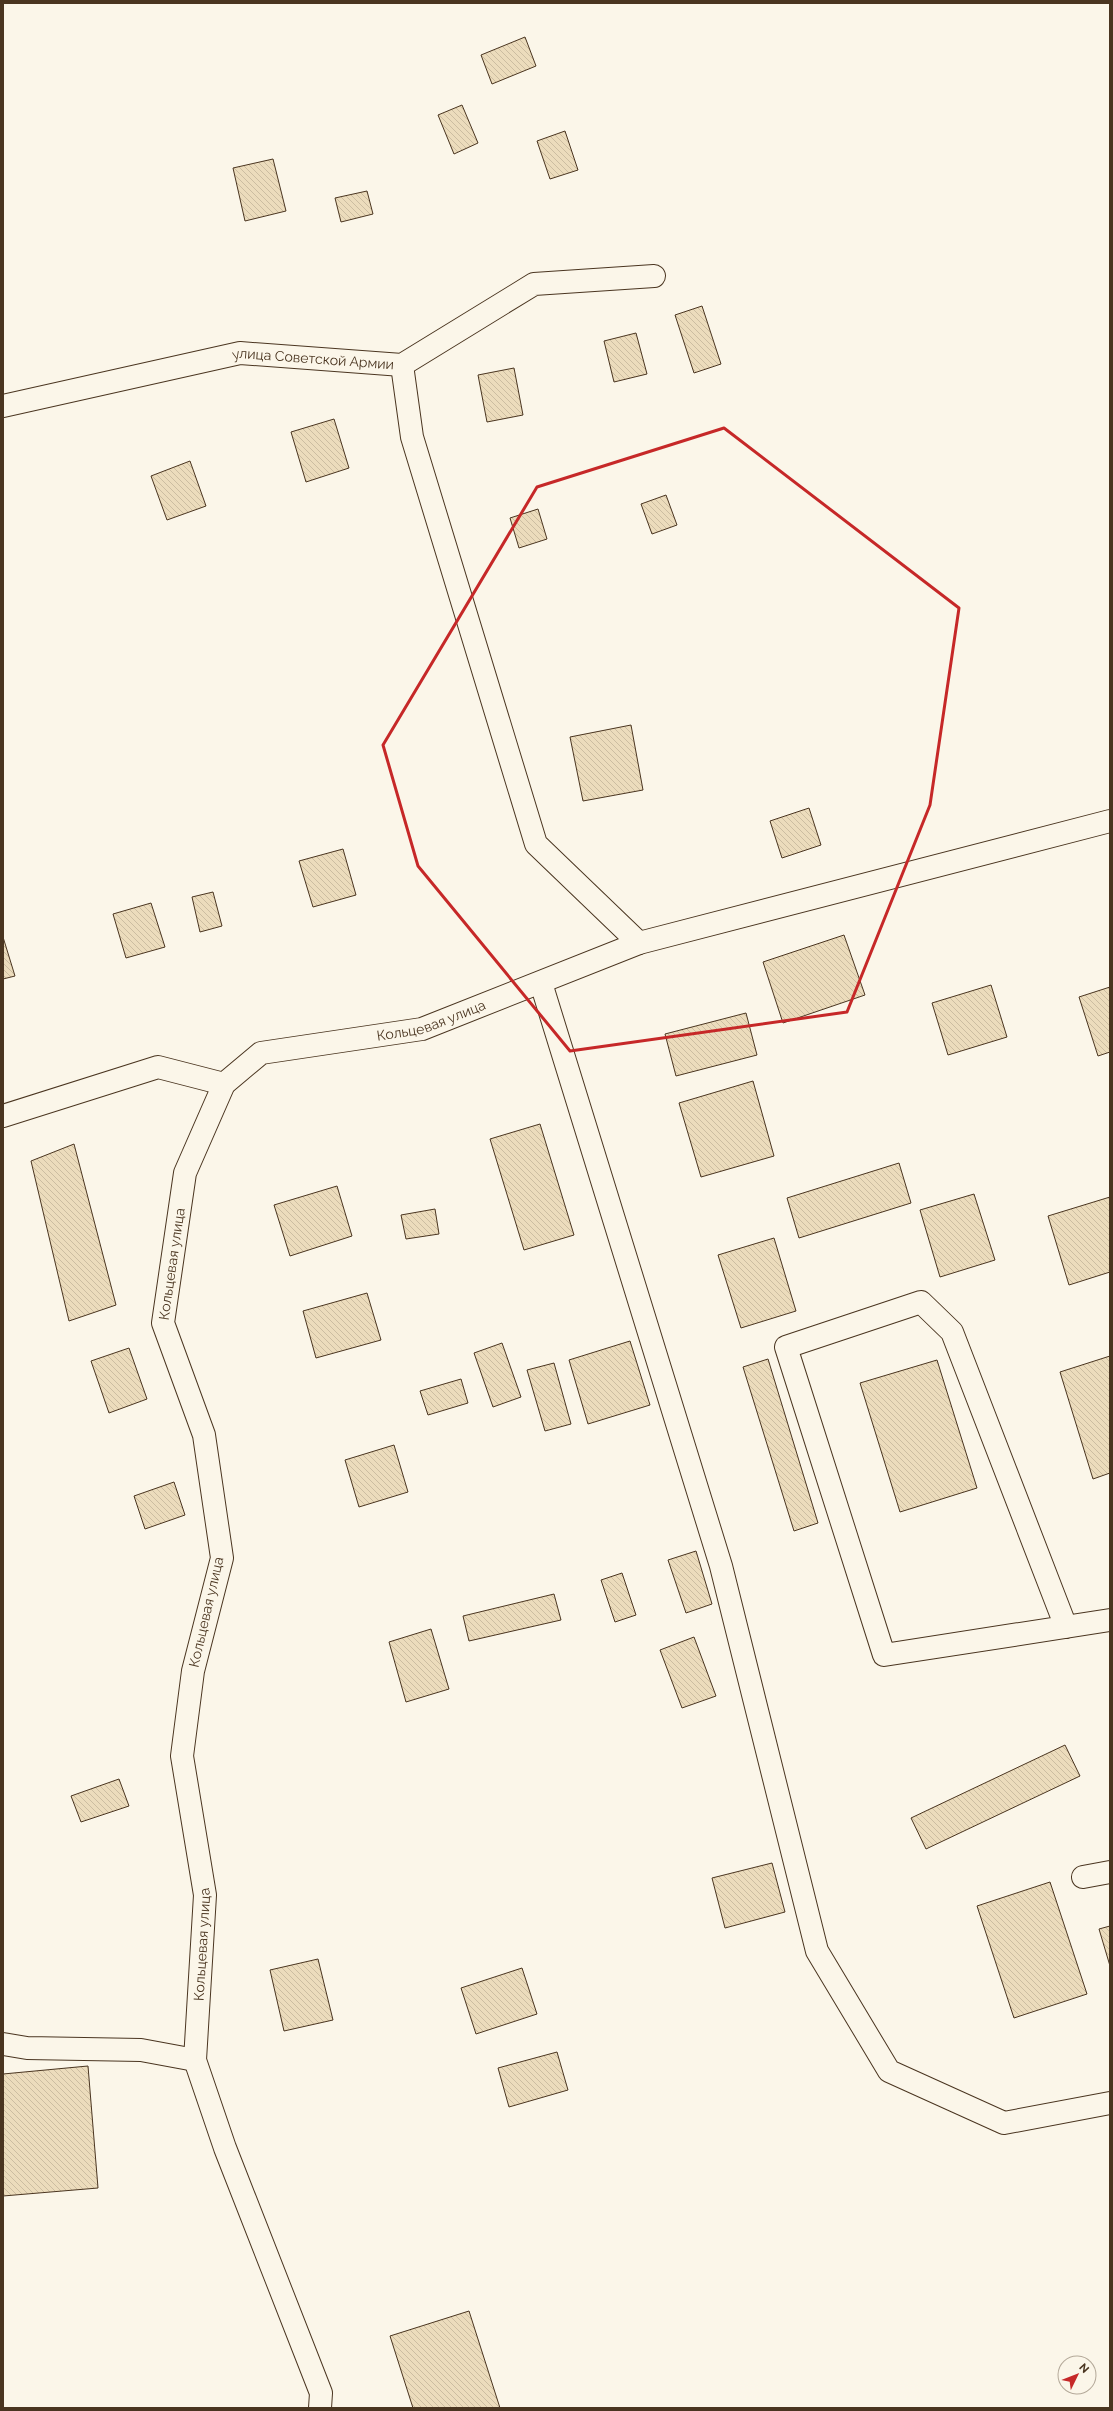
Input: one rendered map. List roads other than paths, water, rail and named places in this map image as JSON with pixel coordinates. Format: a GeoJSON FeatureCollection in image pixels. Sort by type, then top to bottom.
{"type":"FeatureCollection","features":[{"type":"Feature","properties":{"kind":"street","name":"улица Советской Армии"},"geometry":{"type":"LineString","coordinates":[[3,406],[240,353],[402,365],[534,284],[654,276]]}},
{"type":"Feature","properties":{"kind":"street"},"geometry":{"type":"LineString","coordinates":[[402,365],[412,437],[536,844],[639,943]]}},
{"type":"Feature","properties":{"kind":"street","name":"Кольцевая улица"},"geometry":{"type":"LineString","coordinates":[[195,2060],[205,1896],[182,1756],[193,1671],[222,1558],[204,1435],[163,1323],[185,1173],[224,1084],[261,1053],[422,1029],[639,943],[1110,821]]}},
{"type":"Feature","properties":{"kind":"street"},"geometry":{"type":"LineString","coordinates":[[541,982],[721,1566],[817,1951],[889,2071],[1004,2123],[1110,2103]]}},
{"type":"Feature","properties":{"kind":"street"},"geometry":{"type":"LineString","coordinates":[[3,1116],[158,1067],[224,1084]]}},
{"type":"Feature","properties":{"kind":"street"},"geometry":{"type":"LineString","coordinates":[[1066,1627],[952,1332],[921,1302],[786,1347],[884,1655],[1066,1627],[1110,1620]]}},
{"type":"Feature","properties":{"kind":"street"},"geometry":{"type":"LineString","coordinates":[[1083,1877],[1110,1872]]}},
{"type":"Feature","properties":{"kind":"street"},"geometry":{"type":"LineString","coordinates":[[3,2044],[27,2048],[141,2050],[195,2060],[225,2148],[321,2393],[320,2408]]}}]}
